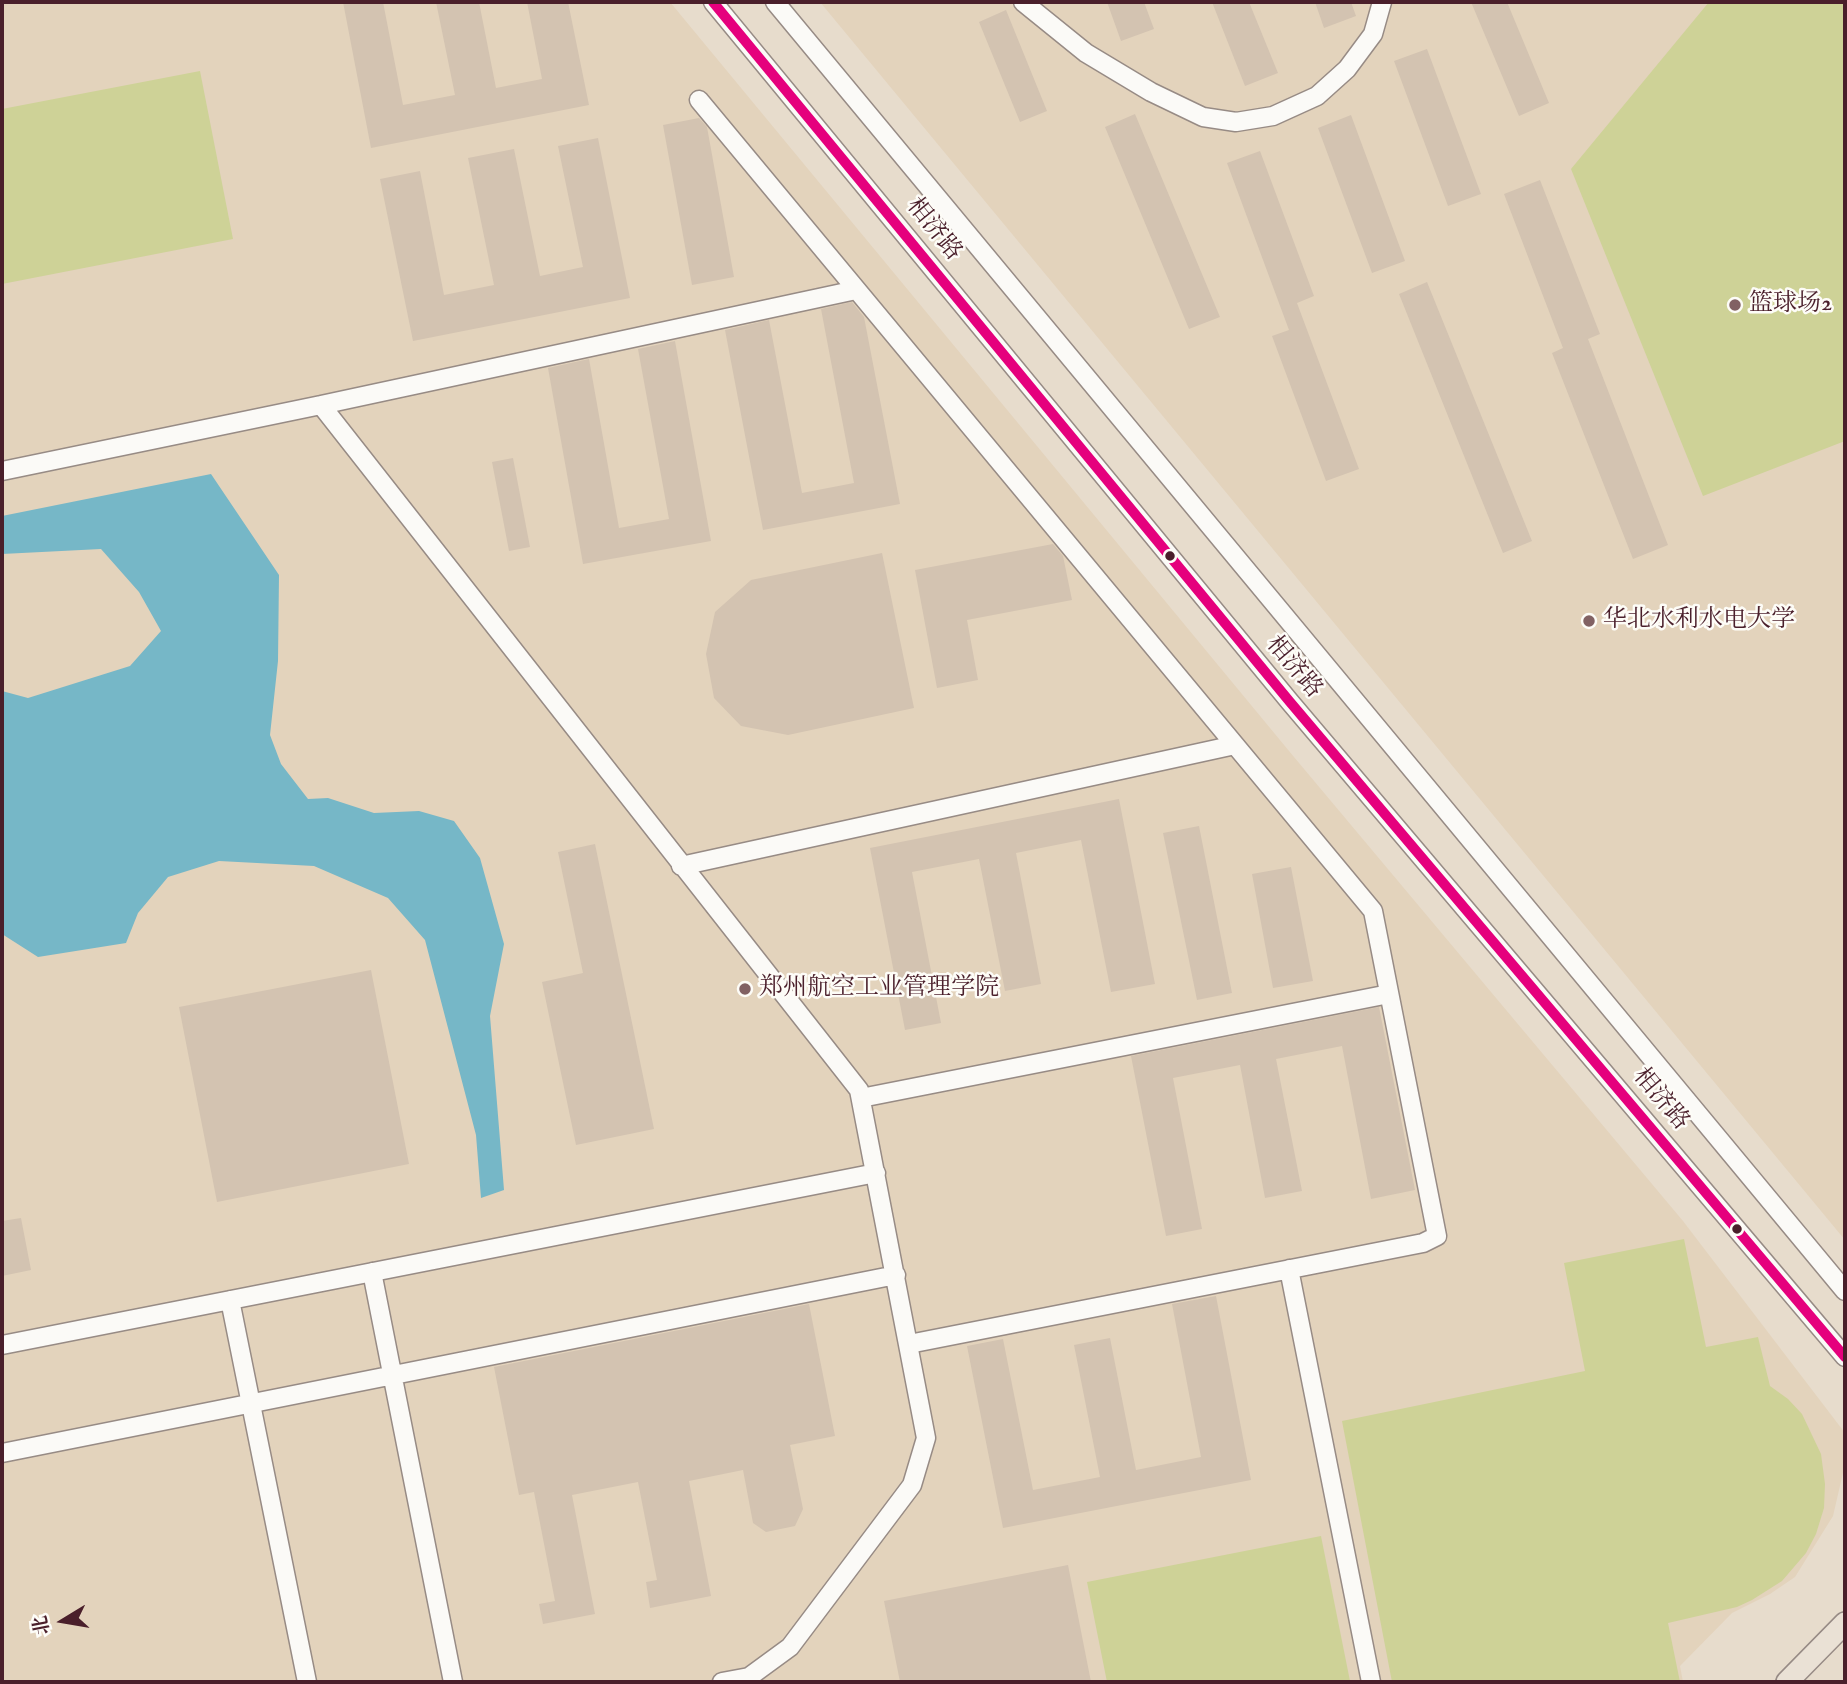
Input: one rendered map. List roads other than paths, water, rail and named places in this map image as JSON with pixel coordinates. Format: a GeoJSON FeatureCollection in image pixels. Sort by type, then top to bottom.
{"type":"FeatureCollection","features":[{"type":"Feature","properties":{"kind":"main road"},"geometry":{"type":"LineString","coordinates":[[1787,1682],[1845,1623]]}},
{"type":"Feature","properties":{"kind":"street","name":"相济路"},"geometry":{"type":"LineString","coordinates":[[713,2],[1290,702],[1845,1357]]}},
{"type":"Feature","properties":{"kind":"street","name":"相济路"},"geometry":{"type":"LineString","coordinates":[[775,2],[1845,1291]]}},
{"type":"Feature","properties":{"kind":"street"},"geometry":{"type":"LineString","coordinates":[[1023,2],[1086,53],[1151,92],[1203,117],[1236,122],[1273,116],[1317,96],[1347,69],[1373,34],[1382,2]]}},
{"type":"Feature","properties":{"kind":"street"},"geometry":{"type":"LineString","coordinates":[[699,100],[1373,911],[1437,1236],[1423,1243],[909,1344]]}},
{"type":"Feature","properties":{"kind":"street"},"geometry":{"type":"LineString","coordinates":[[2,471],[856,290]]}},
{"type":"Feature","properties":{"kind":"street"},"geometry":{"type":"LineString","coordinates":[[321,405],[859,1090],[926,1438],[912,1485],[790,1647],[749,1677],[722,1682]]}},
{"type":"Feature","properties":{"kind":"street"},"geometry":{"type":"LineString","coordinates":[[681,866],[1235,746]]}},
{"type":"Feature","properties":{"kind":"street"},"geometry":{"type":"LineString","coordinates":[[861,1098],[1389,994]]}},
{"type":"Feature","properties":{"kind":"street"},"geometry":{"type":"LineString","coordinates":[[2,1345],[876,1173]]}},
{"type":"Feature","properties":{"kind":"street"},"geometry":{"type":"LineString","coordinates":[[1289,1269],[1371,1682]]}},
{"type":"Feature","properties":{"kind":"street"},"geometry":{"type":"LineString","coordinates":[[372,1272],[453,1682]]}},
{"type":"Feature","properties":{"kind":"street"},"geometry":{"type":"LineString","coordinates":[[2,1453],[896,1275]]}},
{"type":"Feature","properties":{"kind":"street"},"geometry":{"type":"LineString","coordinates":[[230,1300],[307,1682]]}},
{"type":"Feature","properties":{"kind":"water"},"geometry":{"type":"Polygon","coordinates":[[[211,474],[279,575],[278,661],[270,735],[281,764],[308,799],[328,798],[374,813],[419,811],[454,821],[480,858],[504,944],[490,1016],[504,1190],[481,1198],[476,1135],[425,940],[388,898],[314,866],[219,861],[168,877],[138,913],[126,943],[38,957],[2,934],[2,691],[28,698],[130,666],[161,631],[139,592],[101,549],[2,554],[2,516],[211,474]]]}},
{"type":"Feature","properties":{"kind":"place","name":"篮球场2"},"geometry":{"type":"Point","coordinates":[1735,305]}},
{"type":"Feature","properties":{"kind":"place","name":"华北水利水电大学"},"geometry":{"type":"Point","coordinates":[1589,621]}},
{"type":"Feature","properties":{"kind":"place","name":"郑州航空工业管理学院"},"geometry":{"type":"Point","coordinates":[745,989]}}]}
